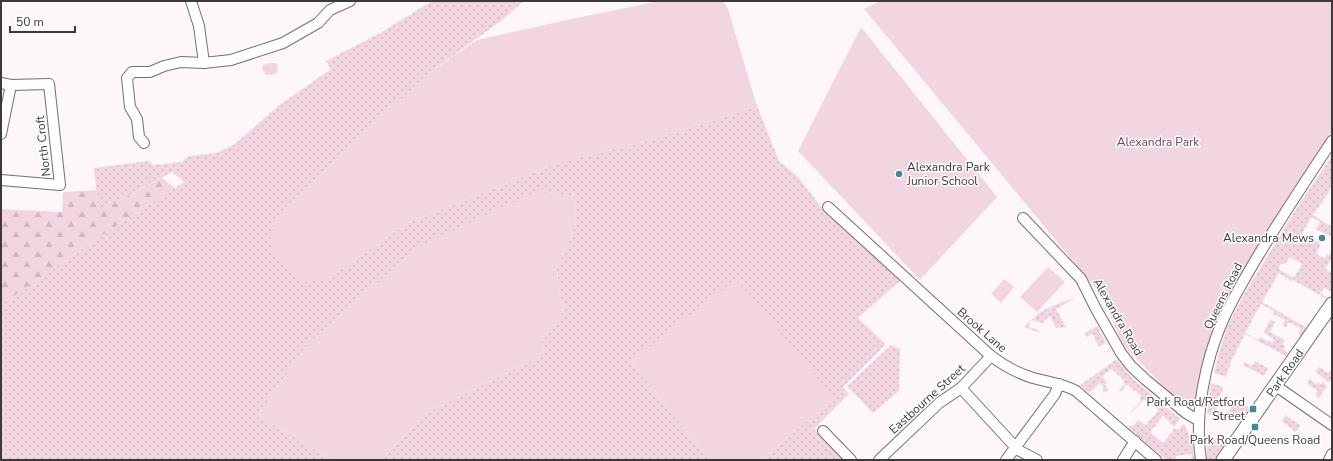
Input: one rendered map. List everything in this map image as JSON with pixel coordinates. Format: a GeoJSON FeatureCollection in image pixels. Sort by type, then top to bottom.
{"type":"FeatureCollection","features":[{"type":"Feature","properties":{"kind":"street"},"geometry":{"type":"LineString","coordinates":[[190,1],[199,26],[204,63]]}},
{"type":"Feature","properties":{"kind":"street"},"geometry":{"type":"LineString","coordinates":[[144,143],[139,137],[137,119],[130,107],[127,78],[132,72],[150,72],[164,66],[181,62],[204,63],[231,60],[283,43],[318,23],[330,10],[350,1]]}},
{"type":"Feature","properties":{"kind":"street","name":"North Croft"},"geometry":{"type":"LineString","coordinates":[[1,134],[6,84],[49,84],[60,185],[1,180]]}},
{"type":"Feature","properties":{"kind":"street","name":"Queens Road"},"geometry":{"type":"LineString","coordinates":[[1202,460],[1199,439],[1199,420],[1204,381],[1223,319],[1256,260],[1332,141]]}},
{"type":"Feature","properties":{"kind":"street","name":"Brook Lane"},"geometry":{"type":"LineString","coordinates":[[828,207],[991,356],[1004,366],[1017,372],[1059,384],[1076,391],[1156,460]]}},
{"type":"Feature","properties":{"kind":"street","name":"Alexandra Road"},"geometry":{"type":"LineString","coordinates":[[1022,218],[1081,279],[1120,352],[1131,366],[1186,413],[1199,420]]}},
{"type":"Feature","properties":{"kind":"street","name":"Park Road"},"geometry":{"type":"LineString","coordinates":[[1223,460],[1332,304]]}},
{"type":"Feature","properties":{"kind":"street","name":"Eastbourne Street"},"geometry":{"type":"LineString","coordinates":[[879,460],[939,403],[961,388],[991,356]]}},
{"type":"Feature","properties":{"kind":"street"},"geometry":{"type":"LineString","coordinates":[[1006,460],[1055,394],[1059,384]]}},
{"type":"Feature","properties":{"kind":"street"},"geometry":{"type":"LineString","coordinates":[[1276,386],[1332,425]]}},
{"type":"Feature","properties":{"kind":"street"},"geometry":{"type":"LineString","coordinates":[[961,388],[1018,450],[1037,460]]}},
{"type":"Feature","properties":{"kind":"street"},"geometry":{"type":"LineString","coordinates":[[823,431],[851,460]]}},
{"type":"Feature","properties":{"kind":"street"},"geometry":{"type":"LineString","coordinates":[[1123,460],[1134,441]]}},
{"type":"Feature","properties":{"kind":"street"},"geometry":{"type":"LineString","coordinates":[[1329,460],[1332,454]]}},
{"type":"Feature","properties":{"kind":"green space"},"geometry":{"type":"Polygon","coordinates":[[[432,1],[524,1],[501,21],[429,73],[281,212],[327,279],[408,223],[560,162],[651,140],[757,106],[779,161],[799,178],[824,211],[901,280],[858,318],[886,344],[843,387],[849,394],[814,429],[843,460],[761,460],[834,398],[631,361],[709,460],[381,460],[426,413],[543,355],[542,341],[565,308],[559,297],[557,268],[576,223],[574,197],[540,190],[416,249],[308,344],[258,415],[333,460],[1,460],[1,305],[96,239],[184,182],[172,172],[98,212],[94,168],[149,161],[153,165],[182,162],[188,156],[217,153],[235,144],[277,107],[331,69],[326,61],[380,33],[432,1]]]}},
{"type":"Feature","properties":{"kind":"green space"},"geometry":{"type":"Polygon","coordinates":[[[659,1],[723,1],[728,9],[757,106],[651,140],[560,162],[408,223],[327,279],[305,282],[292,274],[272,251],[270,234],[281,212],[429,73],[477,40],[659,1]]]}},
{"type":"Feature","properties":{"kind":"green space","name":"Alexandra Park"},"geometry":{"type":"Polygon","coordinates":[[[880,1],[1332,1],[1332,132],[1233,287],[1217,320],[1207,350],[1197,398],[1192,403],[1185,405],[1178,401],[1123,345],[1102,296],[864,9],[880,1]]]}},
{"type":"Feature","properties":{"kind":"green space","name":"Alexandra Park Junior School"},"geometry":{"type":"Polygon","coordinates":[[[861,27],[997,197],[920,280],[798,151],[861,27]]]}},
{"type":"Feature","properties":{"kind":"green space"},"geometry":{"type":"Polygon","coordinates":[[[276,63],[278,66],[277,73],[266,75],[262,70],[263,65],[276,63]]]}},
{"type":"Feature","properties":{"kind":"green space"},"geometry":{"type":"Polygon","coordinates":[[[1332,156],[1332,185],[1328,194],[1313,215],[1332,227],[1332,237],[1316,229],[1320,222],[1312,217],[1302,233],[1321,244],[1316,253],[1324,259],[1327,254],[1329,255],[1332,249],[1332,258],[1325,269],[1332,273],[1332,292],[1324,288],[1320,293],[1327,297],[1327,299],[1293,280],[1291,281],[1279,273],[1262,302],[1307,328],[1301,336],[1298,334],[1301,329],[1289,322],[1286,327],[1282,326],[1285,320],[1273,314],[1274,311],[1261,304],[1245,333],[1258,340],[1260,337],[1272,343],[1274,339],[1264,333],[1270,319],[1275,322],[1270,332],[1285,340],[1282,345],[1285,346],[1284,350],[1288,353],[1286,356],[1245,334],[1232,359],[1226,377],[1214,373],[1228,325],[1245,293],[1298,206],[1332,156]],[[1290,257],[1285,264],[1281,264],[1279,268],[1294,278],[1302,264],[1290,257]]]}},
{"type":"Feature","properties":{"kind":"green space"},"geometry":{"type":"Polygon","coordinates":[[[162,178],[175,188],[96,239],[1,305],[1,209],[62,212],[63,192],[96,190],[99,211],[162,178]]]}},
{"type":"Feature","properties":{"kind":"green space"},"geometry":{"type":"Polygon","coordinates":[[[539,190],[574,197],[576,223],[557,268],[559,297],[565,308],[542,341],[543,355],[426,413],[381,460],[333,460],[258,415],[308,344],[416,249],[539,190]]]}},
{"type":"Feature","properties":{"kind":"green space"},"geometry":{"type":"Polygon","coordinates":[[[1048,267],[1065,282],[1037,312],[1020,297],[1048,267]]]}},
{"type":"Feature","properties":{"kind":"green space"},"geometry":{"type":"Polygon","coordinates":[[[736,279],[834,398],[761,460],[709,460],[631,361],[736,279]]]}},
{"type":"Feature","properties":{"kind":"green space"},"geometry":{"type":"Polygon","coordinates":[[[1004,279],[1014,287],[1001,303],[991,294],[1004,279]]]}},
{"type":"Feature","properties":{"kind":"green space"},"geometry":{"type":"Polygon","coordinates":[[[1075,298],[1056,309],[1066,327],[1056,328],[1050,316],[1042,323],[1031,320],[1047,308],[1075,298]]]}},
{"type":"Feature","properties":{"kind":"green space"},"geometry":{"type":"Polygon","coordinates":[[[1031,320],[1029,327],[1039,330],[1039,332],[1024,327],[1031,320]]]}},
{"type":"Feature","properties":{"kind":"green space"},"geometry":{"type":"Polygon","coordinates":[[[1097,326],[1106,343],[1099,347],[1094,335],[1091,334],[1087,337],[1085,333],[1097,326]]]}},
{"type":"Feature","properties":{"kind":"green space"},"geometry":{"type":"Polygon","coordinates":[[[891,345],[900,349],[899,391],[873,413],[847,386],[891,345]]]}},
{"type":"Feature","properties":{"kind":"green space"},"geometry":{"type":"Polygon","coordinates":[[[1117,359],[1132,378],[1180,419],[1174,427],[1163,416],[1150,432],[1163,443],[1175,428],[1178,430],[1184,423],[1192,441],[1195,460],[1192,460],[1191,454],[1176,456],[1176,460],[1166,460],[1128,427],[1134,425],[1138,420],[1146,425],[1158,411],[1157,408],[1152,406],[1147,400],[1143,400],[1132,413],[1131,412],[1141,401],[1141,397],[1137,391],[1133,390],[1129,385],[1126,385],[1122,392],[1119,390],[1125,384],[1123,382],[1124,380],[1112,369],[1102,376],[1107,383],[1105,385],[1109,390],[1103,393],[1103,387],[1100,383],[1089,393],[1080,385],[1117,359]]]}},
{"type":"Feature","properties":{"kind":"green space"},"geometry":{"type":"Polygon","coordinates":[[[1255,361],[1268,368],[1264,376],[1243,365],[1244,362],[1252,366],[1255,361]]]}},
{"type":"Feature","properties":{"kind":"green space"},"geometry":{"type":"Polygon","coordinates":[[[1319,367],[1328,373],[1331,370],[1332,371],[1332,379],[1329,383],[1316,372],[1319,367]]]}},
{"type":"Feature","properties":{"kind":"green space"},"geometry":{"type":"Polygon","coordinates":[[[1310,379],[1316,384],[1318,382],[1321,384],[1323,382],[1327,386],[1319,398],[1315,395],[1318,391],[1307,384],[1310,379]]]}},
{"type":"Feature","properties":{"kind":"green space"},"geometry":{"type":"Polygon","coordinates":[[[1211,383],[1223,387],[1215,414],[1221,417],[1226,411],[1229,412],[1234,401],[1251,408],[1239,425],[1241,420],[1227,414],[1224,420],[1207,413],[1211,383]]]}},
{"type":"Feature","properties":{"kind":"green space"},"geometry":{"type":"Polygon","coordinates":[[[1285,415],[1300,425],[1296,432],[1282,421],[1285,415]]]}},
{"type":"Feature","properties":{"kind":"green space"},"geometry":{"type":"Polygon","coordinates":[[[1207,436],[1220,441],[1221,439],[1228,442],[1216,460],[1207,460],[1207,436]]]}},
{"type":"Feature","properties":{"kind":"place","name":"Alexandra Park Junior School"},"geometry":{"type":"Point","coordinates":[899,174]}},
{"type":"Feature","properties":{"kind":"place","name":"Alexandra Mews"},"geometry":{"type":"Point","coordinates":[1322,238]}},
{"type":"Feature","properties":{"kind":"place","name":"Park Road/Retford Street"},"geometry":{"type":"Point","coordinates":[1253,409]}},
{"type":"Feature","properties":{"kind":"place","name":"Park Road/Queens Road"},"geometry":{"type":"Point","coordinates":[1255,427]}}]}
